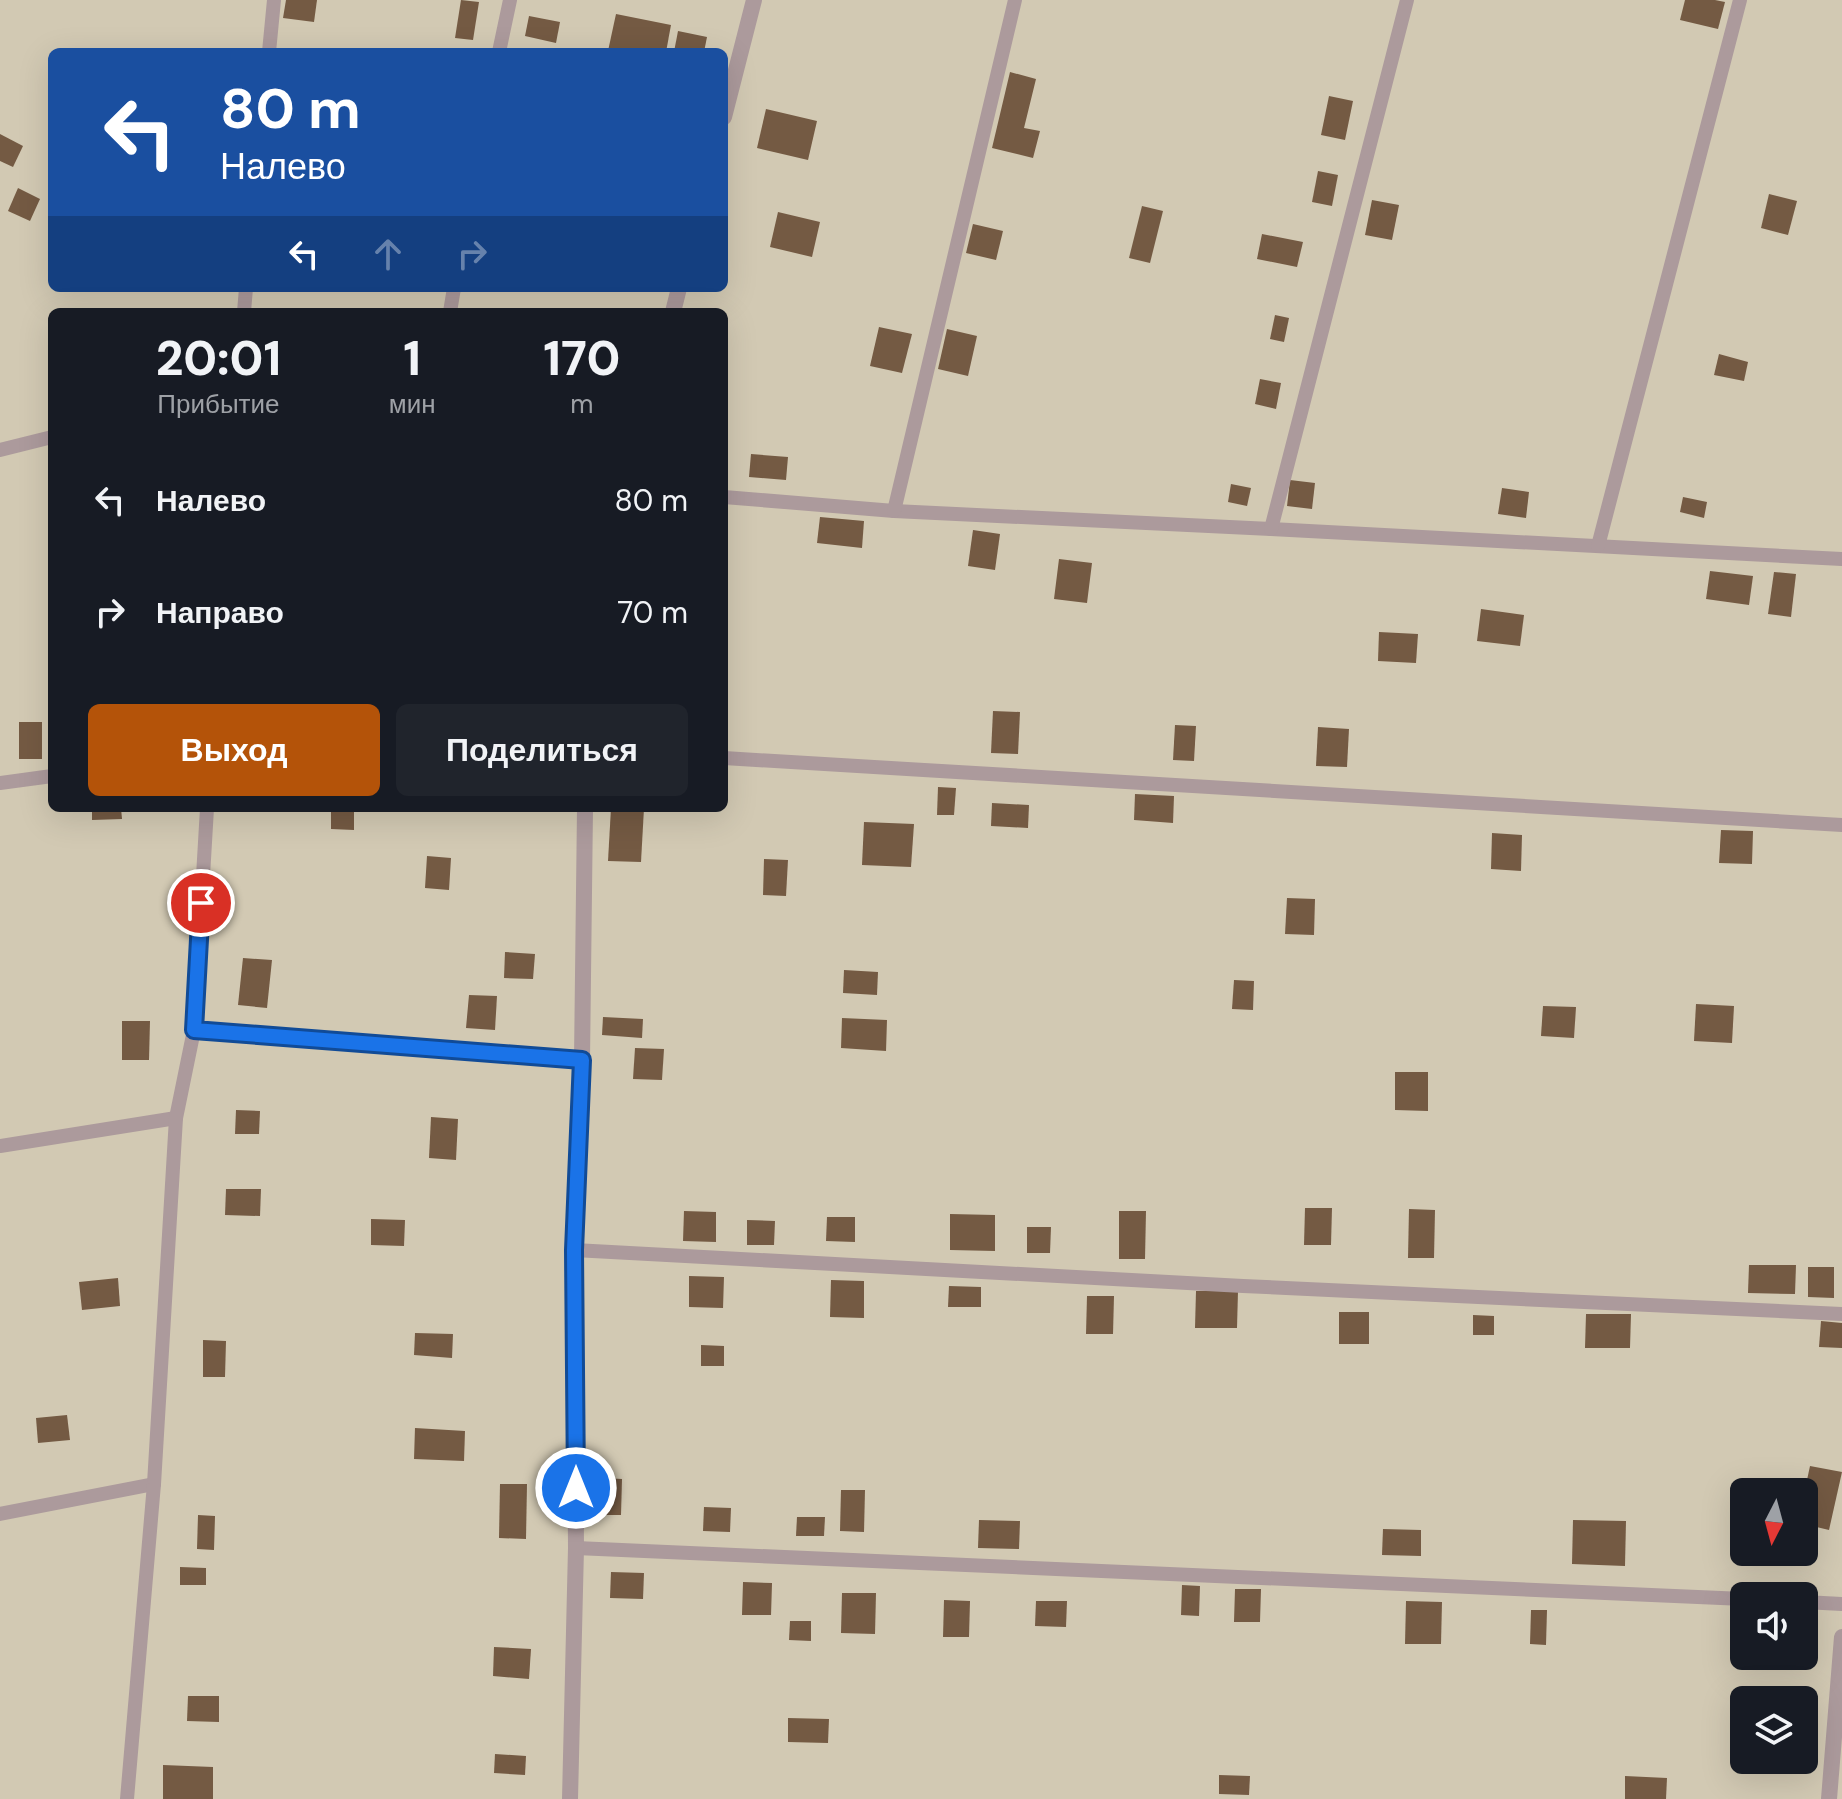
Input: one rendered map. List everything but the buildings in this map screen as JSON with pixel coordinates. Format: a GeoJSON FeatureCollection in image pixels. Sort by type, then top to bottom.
{"type":"FeatureCollection","features":[{"type":"Feature","properties":{"kind":"street"},"geometry":{"type":"LineString","coordinates":[[728,89],[754,0]]}},
{"type":"Feature","properties":{"kind":"street"},"geometry":{"type":"LineString","coordinates":[[570,1799],[576,1548],[574,1250],[582,1060],[585,812]]}},
{"type":"Feature","properties":{"kind":"street"},"geometry":{"type":"LineString","coordinates":[[1829,1799],[1842,1637]]}},
{"type":"Feature","properties":{"kind":"lane"},"geometry":{"type":"LineString","coordinates":[[269,48],[274,0]]}},
{"type":"Feature","properties":{"kind":"lane"},"geometry":{"type":"LineString","coordinates":[[500,48],[510,0]]}},
{"type":"Feature","properties":{"kind":"lane"},"geometry":{"type":"LineString","coordinates":[[894,511],[1015,0]]}},
{"type":"Feature","properties":{"kind":"lane"},"geometry":{"type":"LineString","coordinates":[[1271,529],[1407,0]]}},
{"type":"Feature","properties":{"kind":"lane"},"geometry":{"type":"LineString","coordinates":[[1598,546],[1740,0]]}},
{"type":"Feature","properties":{"kind":"lane"},"geometry":{"type":"LineString","coordinates":[[0,450],[48,438]]}},
{"type":"Feature","properties":{"kind":"lane"},"geometry":{"type":"LineString","coordinates":[[728,497],[894,511],[1842,559]]}},
{"type":"Feature","properties":{"kind":"lane"},"geometry":{"type":"LineString","coordinates":[[728,758],[1842,825]]}},
{"type":"Feature","properties":{"kind":"lane"},"geometry":{"type":"LineString","coordinates":[[0,783],[48,777]]}},
{"type":"Feature","properties":{"kind":"lane"},"geometry":{"type":"LineString","coordinates":[[127,1799],[154,1484],[176,1118],[194,1030],[207,812]]}},
{"type":"Feature","properties":{"kind":"lane"},"geometry":{"type":"LineString","coordinates":[[194,1030],[582,1060]]}},
{"type":"Feature","properties":{"kind":"lane"},"geometry":{"type":"LineString","coordinates":[[0,1146],[176,1118]]}},
{"type":"Feature","properties":{"kind":"lane"},"geometry":{"type":"LineString","coordinates":[[574,1250],[1842,1314]]}},
{"type":"Feature","properties":{"kind":"lane"},"geometry":{"type":"LineString","coordinates":[[0,1514],[154,1484]]}},
{"type":"Feature","properties":{"kind":"lane"},"geometry":{"type":"LineString","coordinates":[[576,1548],[1730,1598]]}},
{"type":"Feature","properties":{"kind":"lane"},"geometry":{"type":"LineString","coordinates":[[1818,1603],[1842,1604]]}},
{"type":"Feature","properties":{"kind":"shaded area"},"geometry":{"type":"Polygon","coordinates":[[[0,0],[1842,0],[1842,1799],[0,1799],[0,0]]]}},
{"type":"Feature","properties":{"kind":"route"},"geometry":{"type":"LineString","coordinates":[[201,903],[194,1030],[582,1060],[574,1250],[576,1488]]}}]}
